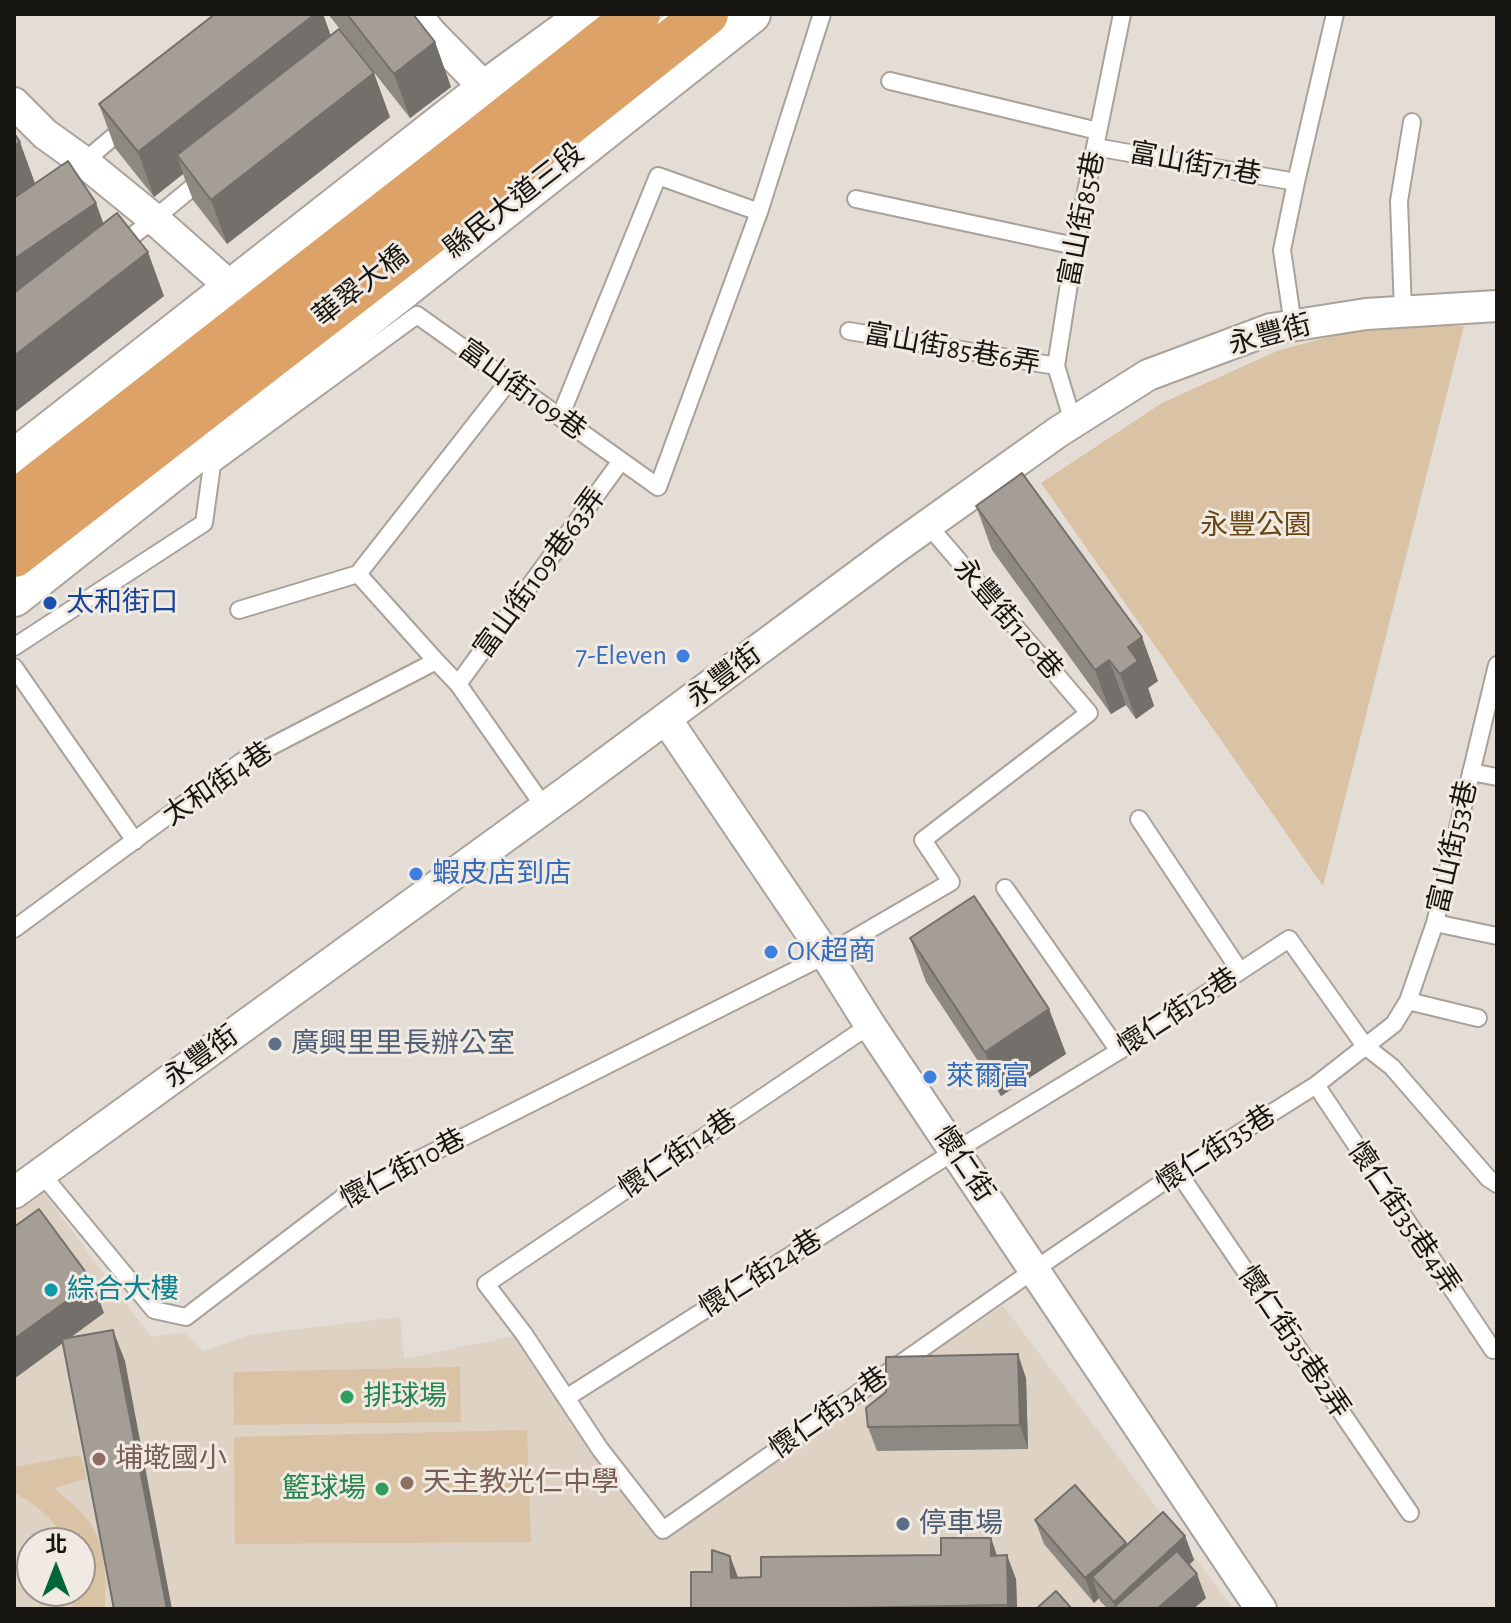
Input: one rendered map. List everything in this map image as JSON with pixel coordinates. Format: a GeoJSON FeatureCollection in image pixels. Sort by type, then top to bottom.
{"type":"FeatureCollection","features":[{"type":"Feature","properties":{"kind":"highway","name":"華翠大橋"},"geometry":{"type":"LineString","coordinates":[[14,503],[638,14]]}},
{"type":"Feature","properties":{"kind":"highway","name":"華翠大橋"},"geometry":{"type":"LineString","coordinates":[[14,555],[706,14]]}},
{"type":"Feature","properties":{"kind":"street"},"geometry":{"type":"LineString","coordinates":[[416,14],[486,89]]}},
{"type":"Feature","properties":{"kind":"street"},"geometry":{"type":"LineString","coordinates":[[14,459],[486,89],[589,14]]}},
{"type":"Feature","properties":{"kind":"street","name":"縣民大道三段"},"geometry":{"type":"LineString","coordinates":[[14,597],[751,14]]}},
{"type":"Feature","properties":{"kind":"street"},"geometry":{"type":"LineString","coordinates":[[14,103],[78,167],[154,219],[233,289]]}},
{"type":"Feature","properties":{"kind":"street","name":"永豐街"},"geometry":{"type":"LineString","coordinates":[[14,1193],[545,808],[928,525],[1073,422],[1148,375],[1271,329],[1366,314],[1497,306]]}},
{"type":"Feature","properties":{"kind":"street","name":"懷仁街"},"geometry":{"type":"LineString","coordinates":[[666,719],[1261,1609]]}},
{"type":"Feature","properties":{"kind":"lane","name":"富山街109巷"},"geometry":{"type":"LineString","coordinates":[[14,647],[204,523],[212,465],[417,315],[658,487],[759,212],[822,14]]}},
{"type":"Feature","properties":{"kind":"lane","name":"富山街85巷"},"geometry":{"type":"LineString","coordinates":[[1073,422],[1056,366],[1075,246],[1122,14]]}},
{"type":"Feature","properties":{"kind":"lane","name":"富山街71巷"},"geometry":{"type":"LineString","coordinates":[[1293,325],[1282,250],[1335,14]]}},
{"type":"Feature","properties":{"kind":"lane","name":"富山街71巷"},"geometry":{"type":"LineString","coordinates":[[890,81],[1097,139],[1296,182]]}},
{"type":"Feature","properties":{"kind":"lane"},"geometry":{"type":"LineString","coordinates":[[78,167],[140,113]]}},
{"type":"Feature","properties":{"kind":"lane"},"geometry":{"type":"LineString","coordinates":[[1403,311],[1399,201],[1412,122]]}},
{"type":"Feature","properties":{"kind":"lane"},"geometry":{"type":"LineString","coordinates":[[103,257],[213,170]]}},
{"type":"Feature","properties":{"kind":"lane"},"geometry":{"type":"LineString","coordinates":[[560,417],[658,176],[759,212]]}},
{"type":"Feature","properties":{"kind":"lane"},"geometry":{"type":"LineString","coordinates":[[856,199],[1075,246]]}},
{"type":"Feature","properties":{"kind":"lane","name":"富山街85巷6弄"},"geometry":{"type":"LineString","coordinates":[[849,331],[1056,366]]}},
{"type":"Feature","properties":{"kind":"lane"},"geometry":{"type":"LineString","coordinates":[[239,610],[358,574],[509,381]]}},
{"type":"Feature","properties":{"kind":"lane","name":"富山街109巷63弄"},"geometry":{"type":"LineString","coordinates":[[458,684],[621,461]]}},
{"type":"Feature","properties":{"kind":"lane","name":"永豐街120巷"},"geometry":{"type":"LineString","coordinates":[[928,525],[1089,713]]}},
{"type":"Feature","properties":{"kind":"lane"},"geometry":{"type":"LineString","coordinates":[[358,574],[458,684],[545,808]]}},
{"type":"Feature","properties":{"kind":"lane","name":"太和街4巷"},"geometry":{"type":"LineString","coordinates":[[14,929],[241,762],[436,661]]}},
{"type":"Feature","properties":{"kind":"lane","name":"富山街53巷"},"geometry":{"type":"LineString","coordinates":[[1394,1024],[1408,1001],[1435,923],[1497,665]]}},
{"type":"Feature","properties":{"kind":"lane"},"geometry":{"type":"LineString","coordinates":[[14,667],[135,841]]}},
{"type":"Feature","properties":{"kind":"lane","name":"懷仁街10巷"},"geometry":{"type":"LineString","coordinates":[[41,1173],[154,1310],[186,1317],[342,1198],[826,955],[951,882],[923,840],[1089,713]]}},
{"type":"Feature","properties":{"kind":"lane"},"geometry":{"type":"LineString","coordinates":[[1471,772],[1497,777]]}},
{"type":"Feature","properties":{"kind":"lane"},"geometry":{"type":"LineString","coordinates":[[1139,819],[1240,971]]}},
{"type":"Feature","properties":{"kind":"lane"},"geometry":{"type":"LineString","coordinates":[[1005,888],[1119,1051]]}},
{"type":"Feature","properties":{"kind":"lane"},"geometry":{"type":"LineString","coordinates":[[1435,923],[1497,936]]}},
{"type":"Feature","properties":{"kind":"lane","name":"懷仁街25巷"},"geometry":{"type":"LineString","coordinates":[[955,1151],[1119,1051],[1289,939],[1365,1046]]}},
{"type":"Feature","properties":{"kind":"lane"},"geometry":{"type":"LineString","coordinates":[[1408,1001],[1478,1018]]}},
{"type":"Feature","properties":{"kind":"lane","name":"懷仁街35巷"},"geometry":{"type":"LineString","coordinates":[[1034,1270],[1178,1172],[1316,1085],[1394,1024]]}},
{"type":"Feature","properties":{"kind":"lane","name":"懷仁街14巷"},"geometry":{"type":"LineString","coordinates":[[566,1398],[486,1284],[870,1025]]}},
{"type":"Feature","properties":{"kind":"lane"},"geometry":{"type":"LineString","coordinates":[[1365,1046],[1392,1067],[1488,1178],[1497,1184]]}},
{"type":"Feature","properties":{"kind":"lane","name":"懷仁街35巷4弄"},"geometry":{"type":"LineString","coordinates":[[1316,1085],[1493,1350]]}},
{"type":"Feature","properties":{"kind":"lane","name":"懷仁街24巷"},"geometry":{"type":"LineString","coordinates":[[566,1398],[955,1151]]}},
{"type":"Feature","properties":{"kind":"lane","name":"懷仁街35巷2弄"},"geometry":{"type":"LineString","coordinates":[[1178,1172],[1410,1513]]}},
{"type":"Feature","properties":{"kind":"lane","name":"懷仁街34巷"},"geometry":{"type":"LineString","coordinates":[[566,1398],[600,1449],[663,1530],[1034,1270]]}},
{"type":"Feature","properties":{"kind":"shaded area","name":"天主教光仁中學"},"geometry":{"type":"Polygon","coordinates":[[[43,1192],[151,1337],[185,1332],[203,1351],[250,1335],[400,1317],[404,1359],[524,1334],[657,1534],[1003,1306],[1234,1609],[14,1609],[14,1214],[43,1192]]]}},
{"type":"Feature","properties":{"kind":"green space","name":"永豐公園"},"geometry":{"type":"Polygon","coordinates":[[[1369,326],[1464,326],[1323,886],[1041,483],[1162,403],[1277,351],[1369,326]]]}},
{"type":"Feature","properties":{"kind":"green space","name":"排球場"},"geometry":{"type":"Polygon","coordinates":[[[460,1367],[461,1422],[234,1425],[233,1372],[460,1367]]]}},
{"type":"Feature","properties":{"kind":"green space","name":"籃球場"},"geometry":{"type":"Polygon","coordinates":[[[527,1430],[531,1542],[235,1544],[234,1437],[527,1430]]]}},
{"type":"Feature","properties":{"kind":"green space"},"geometry":{"type":"Polygon","coordinates":[[[80,1455],[87,1479],[54,1488],[83,1514],[92,1527],[56,1527],[33,1504],[14,1495],[14,1467],[80,1455]]]}},
{"type":"Feature","properties":{"kind":"green space"},"geometry":{"type":"Polygon","coordinates":[[[96,1536],[104,1565],[105,1609],[72,1609],[96,1607],[96,1536]]]}},
{"type":"Feature","properties":{"kind":"building"},"geometry":{"type":"Polygon","coordinates":[[[215,14],[315,14],[138,152],[99,104],[215,14]]]}},
{"type":"Feature","properties":{"kind":"building"},"geometry":{"type":"Polygon","coordinates":[[[347,14],[413,14],[435,42],[394,74],[347,14]]]}},
{"type":"Feature","properties":{"kind":"building"},"geometry":{"type":"Polygon","coordinates":[[[339,29],[374,73],[211,200],[177,155],[339,29]]]}},
{"type":"Feature","properties":{"kind":"building"},"geometry":{"type":"Polygon","coordinates":[[[68,161],[96,203],[14,259],[14,198],[68,161]]]}},
{"type":"Feature","properties":{"kind":"building"},"geometry":{"type":"Polygon","coordinates":[[[117,213],[148,252],[14,356],[14,293],[117,213]]]}},
{"type":"Feature","properties":{"kind":"building"},"geometry":{"type":"Polygon","coordinates":[[[1022,473],[1142,637],[1128,647],[1138,661],[1120,674],[1109,660],[1095,670],[976,506],[1022,473]]]}},
{"type":"Feature","properties":{"kind":"building"},"geometry":{"type":"Polygon","coordinates":[[[974,896],[1049,1009],[985,1052],[910,938],[974,896]]]}},
{"type":"Feature","properties":{"kind":"building"},"geometry":{"type":"Polygon","coordinates":[[[39,1209],[93,1282],[14,1339],[14,1227],[39,1209]]]}},
{"type":"Feature","properties":{"kind":"building"},"geometry":{"type":"Polygon","coordinates":[[[113,1330],[167,1609],[114,1609],[62,1339],[113,1330]]]}},
{"type":"Feature","properties":{"kind":"building"},"geometry":{"type":"Polygon","coordinates":[[[1018,1354],[1020,1425],[868,1427],[866,1408],[886,1392],[886,1357],[1018,1354]]]}},
{"type":"Feature","properties":{"kind":"building"},"geometry":{"type":"Polygon","coordinates":[[[1075,1485],[1126,1543],[1085,1578],[1035,1520],[1075,1485]]]}},
{"type":"Feature","properties":{"kind":"building"},"geometry":{"type":"Polygon","coordinates":[[[1163,1512],[1185,1536],[1114,1602],[1092,1577],[1163,1512]]]}},
{"type":"Feature","properties":{"kind":"building"},"geometry":{"type":"Polygon","coordinates":[[[941,1538],[991,1538],[991,1556],[1007,1555],[1008,1605],[691,1609],[691,1572],[712,1572],[712,1550],[730,1556],[731,1578],[761,1577],[761,1557],[941,1555],[941,1538]]]}},
{"type":"Feature","properties":{"kind":"building"},"geometry":{"type":"Polygon","coordinates":[[[1177,1551],[1197,1574],[1157,1609],[1117,1609],[1115,1606],[1177,1551]]]}},
{"type":"Feature","properties":{"kind":"building"},"geometry":{"type":"Polygon","coordinates":[[[1056,1591],[1072,1609],[1036,1609],[1056,1591]]]}},
{"type":"Feature","properties":{"kind":"place","name":"太和街口"},"geometry":{"type":"Point","coordinates":[50,603]}},
{"type":"Feature","properties":{"kind":"place","name":"7-Eleven"},"geometry":{"type":"Point","coordinates":[683,656]}},
{"type":"Feature","properties":{"kind":"place","name":"蝦皮店到店"},"geometry":{"type":"Point","coordinates":[416,874]}},
{"type":"Feature","properties":{"kind":"place","name":"OK超商"},"geometry":{"type":"Point","coordinates":[771,952]}},
{"type":"Feature","properties":{"kind":"place","name":"廣興里里長辦公室"},"geometry":{"type":"Point","coordinates":[275,1044]}},
{"type":"Feature","properties":{"kind":"place","name":"萊爾富"},"geometry":{"type":"Point","coordinates":[930,1077]}},
{"type":"Feature","properties":{"kind":"place","name":"綜合大樓"},"geometry":{"type":"Point","coordinates":[51,1290]}},
{"type":"Feature","properties":{"kind":"place","name":"排球場"},"geometry":{"type":"Point","coordinates":[347,1397]}},
{"type":"Feature","properties":{"kind":"place","name":"埔墘國小"},"geometry":{"type":"Point","coordinates":[99,1459]}},
{"type":"Feature","properties":{"kind":"place","name":"天主教光仁中學"},"geometry":{"type":"Point","coordinates":[407,1483]}},
{"type":"Feature","properties":{"kind":"place","name":"籃球場"},"geometry":{"type":"Point","coordinates":[382,1489]}},
{"type":"Feature","properties":{"kind":"place","name":"停車場"},"geometry":{"type":"Point","coordinates":[903,1524]}}]}
